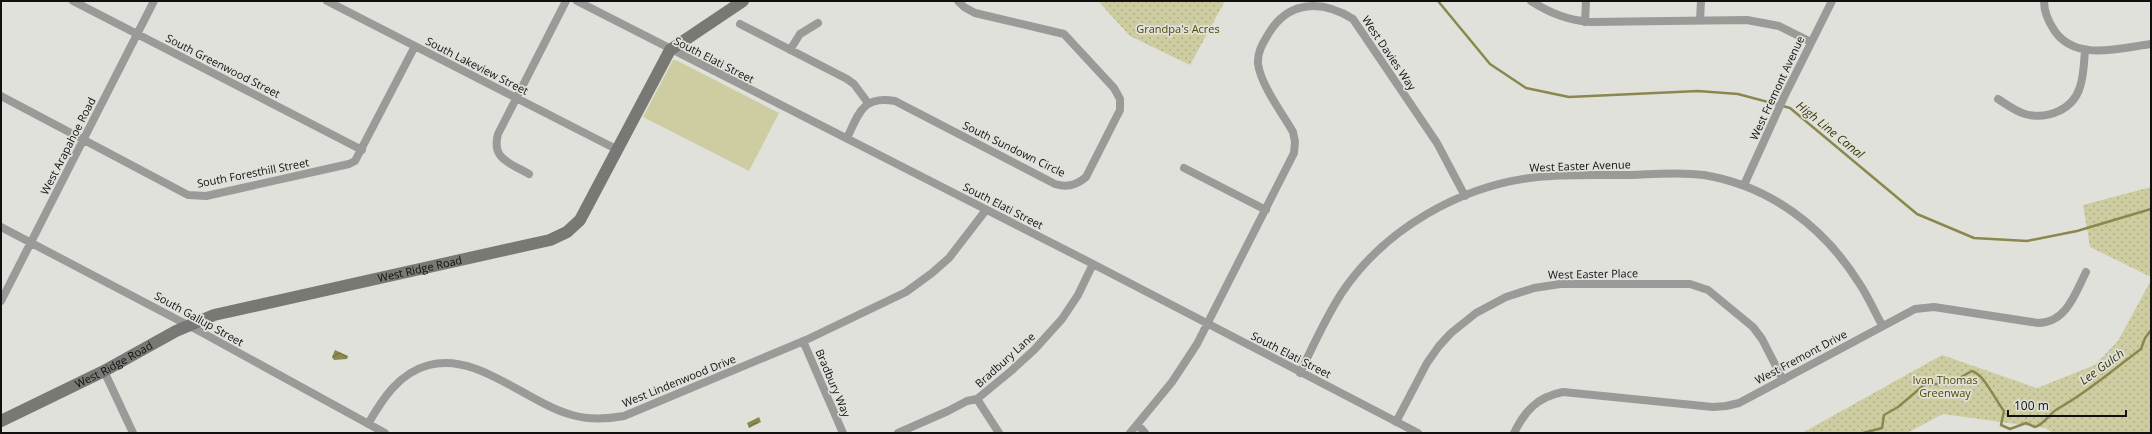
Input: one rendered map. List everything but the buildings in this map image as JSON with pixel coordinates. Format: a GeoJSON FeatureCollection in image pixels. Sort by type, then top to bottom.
{"type":"FeatureCollection","features":[{"type":"Feature","properties":{"kind":"street","name":"South Greenwood Street"},"geometry":{"type":"LineString","coordinates":[[73,1],[362,150]]}},
{"type":"Feature","properties":{"kind":"street","name":"West Arapahoe Road"},"geometry":{"type":"LineString","coordinates":[[1,301],[154,1]]}},
{"type":"Feature","properties":{"kind":"street","name":"South Lakeview Street"},"geometry":{"type":"LineString","coordinates":[[327,1],[618,150]]}},
{"type":"Feature","properties":{"kind":"street"},"geometry":{"type":"LineString","coordinates":[[528,174],[502,159],[495,144],[498,134],[566,1]]}},
{"type":"Feature","properties":{"kind":"street","name":"South Elati Street"},"geometry":{"type":"LineString","coordinates":[[577,1],[670,50],[847,138],[1093,264],[1300,373],[1418,433]]}},
{"type":"Feature","properties":{"kind":"street","name":"West Ridge Road"},"geometry":{"type":"LineString","coordinates":[[1,421],[104,371],[187,325],[214,315],[550,240],[567,232],[580,220],[670,50],[743,1]]}},
{"type":"Feature","properties":{"kind":"street","name":"South Sundown Circle"},"geometry":{"type":"LineString","coordinates":[[868,103],[877,100],[895,101],[1055,184],[1069,186],[1077,184],[1086,177],[1118,116],[1120,99],[1114,88],[1064,34],[974,13],[958,1]]}},
{"type":"Feature","properties":{"kind":"street"},"geometry":{"type":"LineString","coordinates":[[1531,1],[1555,15],[1585,22],[1700,20],[1760,21],[1779,26],[1811,42]]}},
{"type":"Feature","properties":{"kind":"street"},"geometry":{"type":"LineString","coordinates":[[1585,22],[1586,1]]}},
{"type":"Feature","properties":{"kind":"street"},"geometry":{"type":"LineString","coordinates":[[1700,20],[1701,1]]}},
{"type":"Feature","properties":{"kind":"street","name":"West Fremont Avenue"},"geometry":{"type":"LineString","coordinates":[[1744,185],[1784,97],[1832,1]]}},
{"type":"Feature","properties":{"kind":"street"},"geometry":{"type":"LineString","coordinates":[[2044,1],[2045,14],[2056,33],[2070,44],[2085,50],[2100,51],[2151,44]]}},
{"type":"Feature","properties":{"kind":"street","name":"West Davies Way"},"geometry":{"type":"LineString","coordinates":[[1130,433],[1172,382],[1207,324],[1292,158],[1295,142],[1293,132],[1262,78],[1258,63],[1263,42],[1279,18],[1292,8],[1308,3],[1326,4],[1337,8],[1353,19],[1437,143],[1465,196]]}},
{"type":"Feature","properties":{"kind":"street"},"geometry":{"type":"LineString","coordinates":[[740,24],[854,84],[868,103],[860,112],[847,138]]}},
{"type":"Feature","properties":{"kind":"street"},"geometry":{"type":"LineString","coordinates":[[790,50],[800,34],[818,24]]}},
{"type":"Feature","properties":{"kind":"street","name":"South Foresthill Street"},"geometry":{"type":"LineString","coordinates":[[1,96],[188,194],[201,196],[349,164],[355,161],[415,46]]}},
{"type":"Feature","properties":{"kind":"street"},"geometry":{"type":"LineString","coordinates":[[1998,99],[2024,113],[2034,115],[2050,115],[2061,110],[2068,105],[2080,88],[2085,50]]}},
{"type":"Feature","properties":{"kind":"street"},"geometry":{"type":"LineString","coordinates":[[1184,168],[1266,210]]}},
{"type":"Feature","properties":{"kind":"street","name":"West Easter Avenue"},"geometry":{"type":"LineString","coordinates":[[1300,373],[1329,314],[1362,267],[1394,237],[1426,215],[1465,196],[1500,184],[1555,175],[1692,174],[1744,185],[1780,202],[1831,246],[1860,284],[1882,326]]}},
{"type":"Feature","properties":{"kind":"street","name":"West Lindenwood Drive"},"geometry":{"type":"LineString","coordinates":[[368,424],[383,400],[403,376],[414,370],[433,364],[454,363],[469,366],[564,413],[588,418],[607,419],[624,416],[803,341],[906,292],[925,279],[949,258],[986,210]]}},
{"type":"Feature","properties":{"kind":"street","name":"South Gallup Street"},"geometry":{"type":"LineString","coordinates":[[1,227],[187,325],[385,433]]}},
{"type":"Feature","properties":{"kind":"street","name":"Bradbury Lane"},"geometry":{"type":"LineString","coordinates":[[898,433],[948,411],[967,400],[977,399],[1034,350],[1049,335],[1078,295],[1093,264]]}},
{"type":"Feature","properties":{"kind":"street","name":"West Fremont Drive"},"geometry":{"type":"LineString","coordinates":[[1514,433],[1522,418],[1532,406],[1551,394],[1568,392],[1713,407],[1739,403],[1915,309],[1934,307],[2038,323],[2050,321],[2064,312],[2069,306],[2086,272]]}},
{"type":"Feature","properties":{"kind":"street","name":"West Easter Place"},"geometry":{"type":"LineString","coordinates":[[1396,422],[1427,363],[1439,346],[1464,322],[1490,304],[1506,296],[1548,286],[1690,284],[1703,287],[1757,332],[1783,380]]}},
{"type":"Feature","properties":{"kind":"street","name":"Bradbury Way"},"geometry":{"type":"LineString","coordinates":[[803,341],[843,433]]}},
{"type":"Feature","properties":{"kind":"street"},"geometry":{"type":"LineString","coordinates":[[104,371],[133,433]]}},
{"type":"Feature","properties":{"kind":"street"},"geometry":{"type":"LineString","coordinates":[[977,399],[999,433]]}},
{"type":"Feature","properties":{"kind":"street"},"geometry":{"type":"LineString","coordinates":[[1138,425],[1145,433]]}},
{"type":"Feature","properties":{"kind":"green space","name":"Grandpa's Acres"},"geometry":{"type":"Polygon","coordinates":[[[1098,1],[1225,1],[1190,65],[1130,36],[1098,1]]]}},
{"type":"Feature","properties":{"kind":"green space"},"geometry":{"type":"Polygon","coordinates":[[[673,60],[676,60],[779,113],[749,171],[643,117],[673,60]]]}},
{"type":"Feature","properties":{"kind":"green space"},"geometry":{"type":"Polygon","coordinates":[[[2151,187],[2151,277],[2090,247],[2083,205],[2151,187]]]}},
{"type":"Feature","properties":{"kind":"green space","name":"Ivan Thomas Greenway"},"geometry":{"type":"Polygon","coordinates":[[[2151,280],[2151,433],[2053,433],[2045,428],[1943,414],[1907,433],[1802,433],[1942,355],[2037,388],[2095,365],[2118,341],[2151,280]]]}},
{"type":"Feature","properties":{"kind":"water"},"geometry":{"type":"Polygon","coordinates":[[[335,350],[348,356],[347,359],[334,360],[332,357],[335,350]]]}},
{"type":"Feature","properties":{"kind":"water"},"geometry":{"type":"Polygon","coordinates":[[[759,417],[761,422],[749,428],[747,423],[759,417]]]}},
{"type":"Feature","properties":{"kind":"waterway","name":"High Line Canal"},"geometry":{"type":"LineString","coordinates":[[1438,1],[1490,64],[1526,88],[1569,97],[1698,91],[1738,94],[1790,108],[1917,214],[1974,238],[2027,241],[2077,231],[2151,209]]}},
{"type":"Feature","properties":{"kind":"waterway","name":"Lee Gulch"},"geometry":{"type":"LineString","coordinates":[[1863,433],[1882,428],[1884,415],[1898,407],[1924,385],[1950,383],[1972,371],[1981,377],[2004,411],[2001,425],[2010,429],[2026,423],[2035,427],[2042,423],[2056,410],[2091,388],[2141,349],[2145,338],[2151,330]]}}]}
